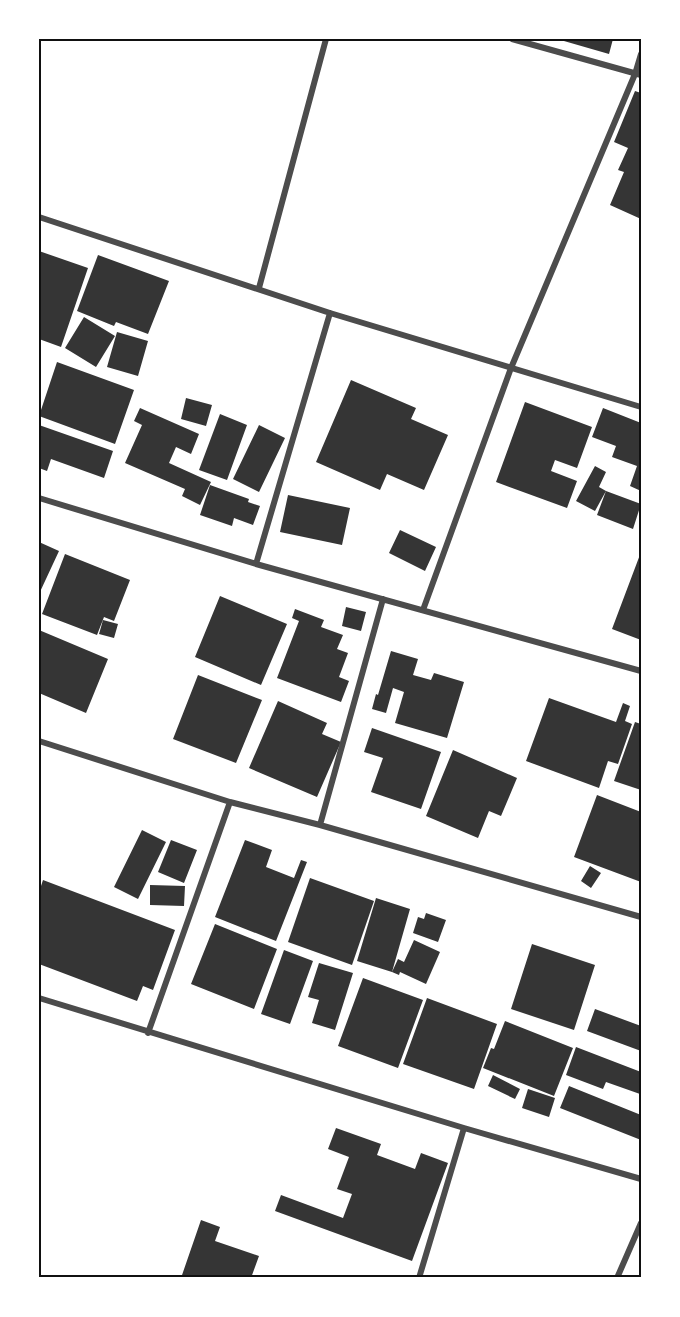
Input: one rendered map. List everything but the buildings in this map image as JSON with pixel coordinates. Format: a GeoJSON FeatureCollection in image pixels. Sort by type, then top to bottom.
{"type":"FeatureCollection","features":[{"type":"Feature","properties":{"kind":"street"},"geometry":{"type":"LineString","coordinates":[[259,288],[326,39]]}},
{"type":"Feature","properties":{"kind":"street"},"geometry":{"type":"LineString","coordinates":[[512,39],[638,74]]}},
{"type":"Feature","properties":{"kind":"street"},"geometry":{"type":"LineString","coordinates":[[423,610],[511,368],[638,74],[641,54]]}},
{"type":"Feature","properties":{"kind":"street"},"geometry":{"type":"LineString","coordinates":[[39,216],[330,313],[641,407]]}},
{"type":"Feature","properties":{"kind":"street"},"geometry":{"type":"LineString","coordinates":[[255,564],[330,313]]}},
{"type":"Feature","properties":{"kind":"street"},"geometry":{"type":"LineString","coordinates":[[39,498],[255,564],[641,671]]}},
{"type":"Feature","properties":{"kind":"street"},"geometry":{"type":"LineString","coordinates":[[320,825],[384,599]]}},
{"type":"Feature","properties":{"kind":"street"},"geometry":{"type":"LineString","coordinates":[[39,741],[230,802],[320,825],[641,917]]}},
{"type":"Feature","properties":{"kind":"street"},"geometry":{"type":"LineString","coordinates":[[148,1033],[230,802]]}},
{"type":"Feature","properties":{"kind":"street"},"geometry":{"type":"LineString","coordinates":[[39,998],[148,1033],[641,1179]]}},
{"type":"Feature","properties":{"kind":"street"},"geometry":{"type":"LineString","coordinates":[[419,1278],[464,1128]]}},
{"type":"Feature","properties":{"kind":"street"},"geometry":{"type":"LineString","coordinates":[[617,1278],[641,1224]]}}]}
